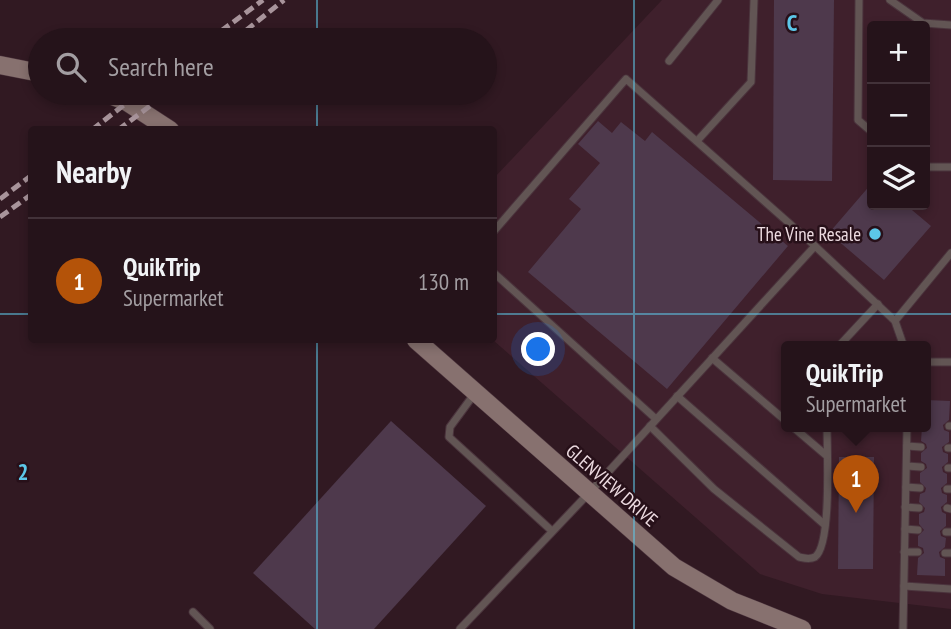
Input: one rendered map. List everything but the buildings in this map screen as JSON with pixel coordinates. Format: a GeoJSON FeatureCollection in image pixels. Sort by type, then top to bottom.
{"type":"FeatureCollection","features":[{"type":"Feature","properties":{"kind":"main road"},"geometry":{"type":"LineString","coordinates":[[0,65],[28,71]]}},
{"type":"Feature","properties":{"kind":"main road"},"geometry":{"type":"LineString","coordinates":[[132,105],[164,126]]}},
{"type":"Feature","properties":{"kind":"main road","name":"GLENVIEW DRIVE"},"geometry":{"type":"LineString","coordinates":[[419,343],[674,567],[732,601],[802,629]]}},
{"type":"Feature","properties":{"kind":"lane"},"geometry":{"type":"LineString","coordinates":[[669,61],[718,0]]}},
{"type":"Feature","properties":{"kind":"lane"},"geometry":{"type":"LineString","coordinates":[[697,141],[751,82],[754,0]]}},
{"type":"Feature","properties":{"kind":"lane"},"geometry":{"type":"LineString","coordinates":[[859,0],[858,120],[867,128]]}},
{"type":"Feature","properties":{"kind":"lane"},"geometry":{"type":"LineString","coordinates":[[890,0],[923,23],[951,25]]}},
{"type":"Feature","properties":{"kind":"lane"},"geometry":{"type":"LineString","coordinates":[[497,227],[626,79],[878,304],[895,321],[902,341]]}},
{"type":"Feature","properties":{"kind":"lane"},"geometry":{"type":"LineString","coordinates":[[930,167],[951,167]]}},
{"type":"Feature","properties":{"kind":"lane"},"geometry":{"type":"LineString","coordinates":[[460,629],[816,246]]}},
{"type":"Feature","properties":{"kind":"lane"},"geometry":{"type":"LineString","coordinates":[[895,321],[951,253]]}},
{"type":"Feature","properties":{"kind":"lane"},"geometry":{"type":"LineString","coordinates":[[497,276],[653,423],[714,489],[799,557],[810,559],[817,556],[824,544],[827,432]]}},
{"type":"Feature","properties":{"kind":"lane"},"geometry":{"type":"LineString","coordinates":[[844,341],[878,304]]}},
{"type":"Feature","properties":{"kind":"lane"},"geometry":{"type":"LineString","coordinates":[[712,358],[781,417]]}},
{"type":"Feature","properties":{"kind":"lane"},"geometry":{"type":"LineString","coordinates":[[931,362],[951,362]]}},
{"type":"Feature","properties":{"kind":"lane"},"geometry":{"type":"LineString","coordinates":[[475,393],[450,427],[449,437],[552,531]]}},
{"type":"Feature","properties":{"kind":"lane"},"geometry":{"type":"LineString","coordinates":[[677,396],[825,525]]}},
{"type":"Feature","properties":{"kind":"lane"},"geometry":{"type":"LineString","coordinates":[[799,432],[827,456]]}},
{"type":"Feature","properties":{"kind":"lane"},"geometry":{"type":"LineString","coordinates":[[902,629],[908,432]]}},
{"type":"Feature","properties":{"kind":"lane"},"geometry":{"type":"LineString","coordinates":[[907,446],[921,447]]}},
{"type":"Feature","properties":{"kind":"lane"},"geometry":{"type":"LineString","coordinates":[[906,466],[920,467]]}},
{"type":"Feature","properties":{"kind":"lane"},"geometry":{"type":"LineString","coordinates":[[906,487],[920,488]]}},
{"type":"Feature","properties":{"kind":"lane"},"geometry":{"type":"LineString","coordinates":[[905,507],[919,508]]}},
{"type":"Feature","properties":{"kind":"lane"},"geometry":{"type":"LineString","coordinates":[[905,529],[918,530]]}},
{"type":"Feature","properties":{"kind":"lane"},"geometry":{"type":"LineString","coordinates":[[904,552],[918,552]]}},
{"type":"Feature","properties":{"kind":"lane"},"geometry":{"type":"LineString","coordinates":[[904,586],[951,589]]}},
{"type":"Feature","properties":{"kind":"lane"},"geometry":{"type":"LineString","coordinates":[[193,612],[210,629]]}},
{"type":"Feature","properties":{"kind":"shaded area"},"geometry":{"type":"Polygon","coordinates":[[[662,0],[951,0],[951,609],[822,594],[760,574],[496,343],[497,175],[662,0]]]}},
{"type":"Feature","properties":{"kind":"railway"},"geometry":{"type":"LineString","coordinates":[[225,28],[263,0]]}},
{"type":"Feature","properties":{"kind":"railway"},"geometry":{"type":"LineString","coordinates":[[249,28],[284,0]]}},
{"type":"Feature","properties":{"kind":"railway"},"geometry":{"type":"LineString","coordinates":[[97,126],[124,105]]}},
{"type":"Feature","properties":{"kind":"railway"},"geometry":{"type":"LineString","coordinates":[[123,126],[151,105]]}},
{"type":"Feature","properties":{"kind":"railway"},"geometry":{"type":"LineString","coordinates":[[0,199],[28,178]]}},
{"type":"Feature","properties":{"kind":"railway"},"geometry":{"type":"LineString","coordinates":[[0,217],[28,197]]}},
{"type":"Feature","properties":{"kind":"place","name":"The Vine Resale"},"geometry":{"type":"Point","coordinates":[875,234]}},
{"type":"Feature","properties":{"kind":"place","name":"QuikTrip"},"geometry":{"type":"Point","coordinates":[856,513]}}]}
